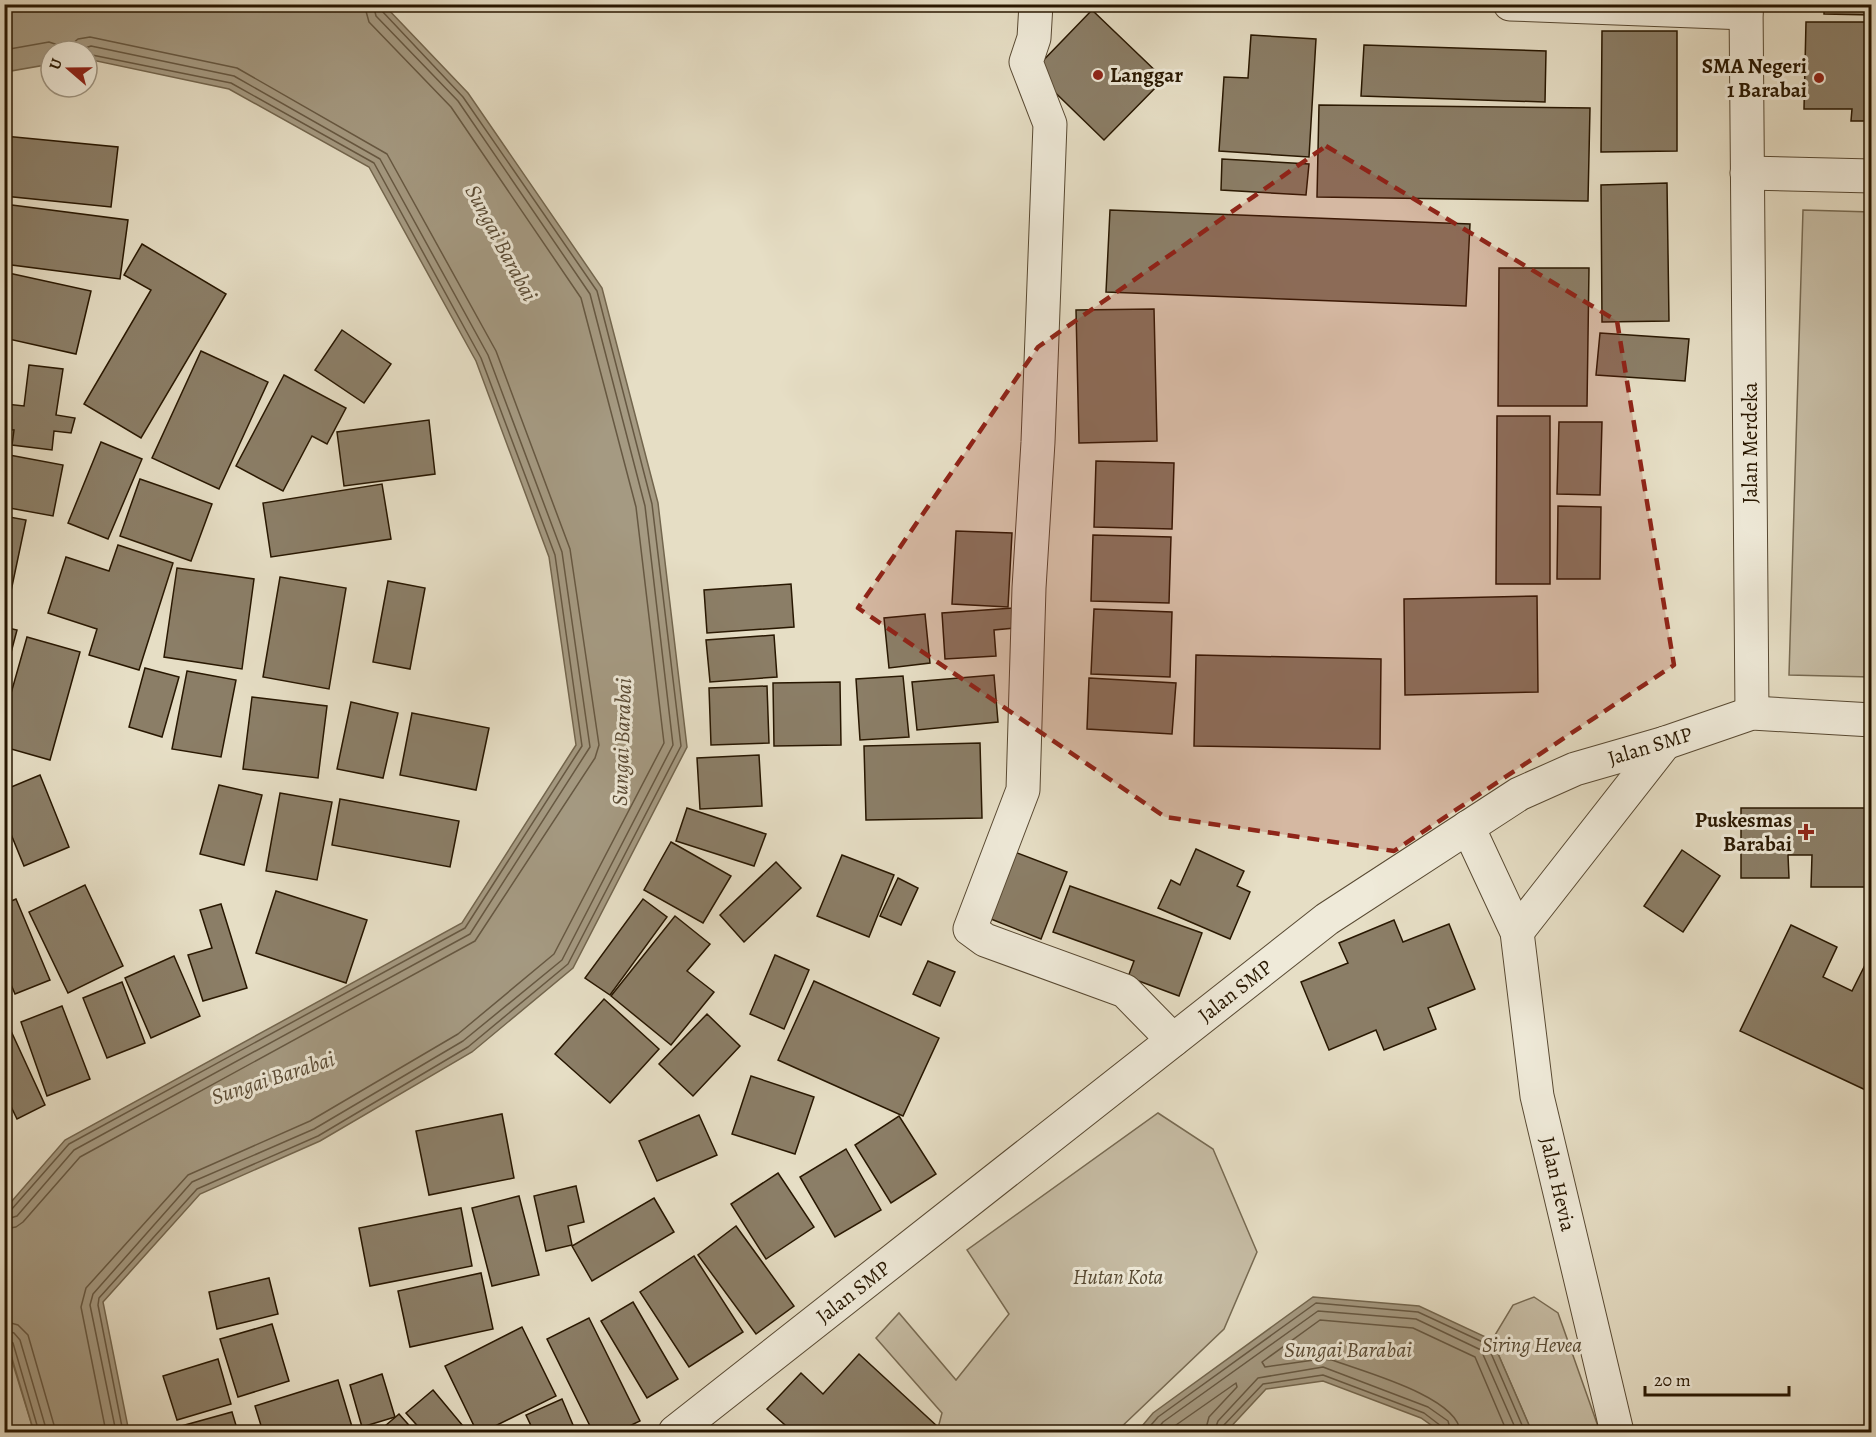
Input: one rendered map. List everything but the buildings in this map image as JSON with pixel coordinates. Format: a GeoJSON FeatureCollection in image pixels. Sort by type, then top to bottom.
{"type":"FeatureCollection","features":[{"type":"Feature","properties":{"kind":"street"},"geometry":{"type":"LineString","coordinates":[[1036,4],[1034,38],[1026,62],[1050,124],[1038,442],[1029,588],[1023,790],[970,928],[985,940],[1125,991],[1173,1040]]}},
{"type":"Feature","properties":{"kind":"street","name":"Jalan Merdeka"},"geometry":{"type":"LineString","coordinates":[[1510,4],[1746,9],[1752,713]]}},
{"type":"Feature","properties":{"kind":"street"},"geometry":{"type":"LineString","coordinates":[[1748,173],[1872,176]]}},
{"type":"Feature","properties":{"kind":"street","name":"Jalan SMP"},"geometry":{"type":"LineString","coordinates":[[675,1432],[1327,919],[1519,794],[1575,768],[1665,743],[1752,713],[1872,720]]}},
{"type":"Feature","properties":{"kind":"street"},"geometry":{"type":"LineString","coordinates":[[1517,932],[1665,743]]}},
{"type":"Feature","properties":{"kind":"street","name":"Jalan Hevia"},"geometry":{"type":"LineString","coordinates":[[1468,827],[1517,932],[1537,1096],[1617,1432]]}},
{"type":"Feature","properties":{"kind":"highlighted area"},"geometry":{"type":"Polygon","coordinates":[[[1326,146],[1617,321],[1674,665],[1394,851],[1165,817],[858,608],[1038,347],[1326,146]]]}},
{"type":"Feature","properties":{"kind":"green space"},"geometry":{"type":"Polygon","coordinates":[[[1803,210],[1871,212],[1871,677],[1789,675],[1803,210]]]}},
{"type":"Feature","properties":{"kind":"green space","name":"Hutan Kota"},"geometry":{"type":"Polygon","coordinates":[[[1158,1113],[1213,1149],[1257,1252],[1224,1329],[1116,1432],[937,1432],[942,1413],[876,1338],[899,1313],[956,1380],[1009,1314],[967,1250],[1158,1113]]]}},
{"type":"Feature","properties":{"kind":"green space","name":"Siring Hevea"},"geometry":{"type":"Polygon","coordinates":[[[1534,1297],[1558,1313],[1600,1432],[1532,1432],[1492,1340],[1513,1305],[1534,1297]]]}},
{"type":"Feature","properties":{"kind":"green space"},"geometry":{"type":"Polygon","coordinates":[[[4,1335],[33,1429],[34,1432],[5,1432],[4,1335]]]}},
{"type":"Feature","properties":{"kind":"water","name":"Sungai Barabai"},"geometry":{"type":"Polygon","coordinates":[[[5,4],[384,5],[468,93],[602,288],[658,503],[687,747],[573,968],[472,1052],[320,1141],[200,1194],[103,1302],[129,1432],[34,1432],[5,1335],[5,1209],[65,1140],[462,923],[576,745],[549,557],[476,361],[369,167],[229,89],[99,62],[99,39],[39,39],[39,66],[5,72],[5,4]]]}},
{"type":"Feature","properties":{"kind":"water","name":"Sungai Barabai"},"geometry":{"type":"Polygon","coordinates":[[[1313,1297],[1419,1306],[1492,1340],[1532,1432],[1441,1432],[1421,1418],[1323,1381],[1266,1389],[1226,1432],[1137,1432],[1153,1413],[1313,1297]]]}},
{"type":"Feature","properties":{"kind":"place","name":"Langgar"},"geometry":{"type":"Point","coordinates":[1098,75]}},
{"type":"Feature","properties":{"kind":"place","name":"SMA Negeri 1 Barabai"},"geometry":{"type":"Point","coordinates":[1819,78]}},
{"type":"Feature","properties":{"kind":"place","name":"Puskesmas Barabai"},"geometry":{"type":"Point","coordinates":[1806,832]}}]}
